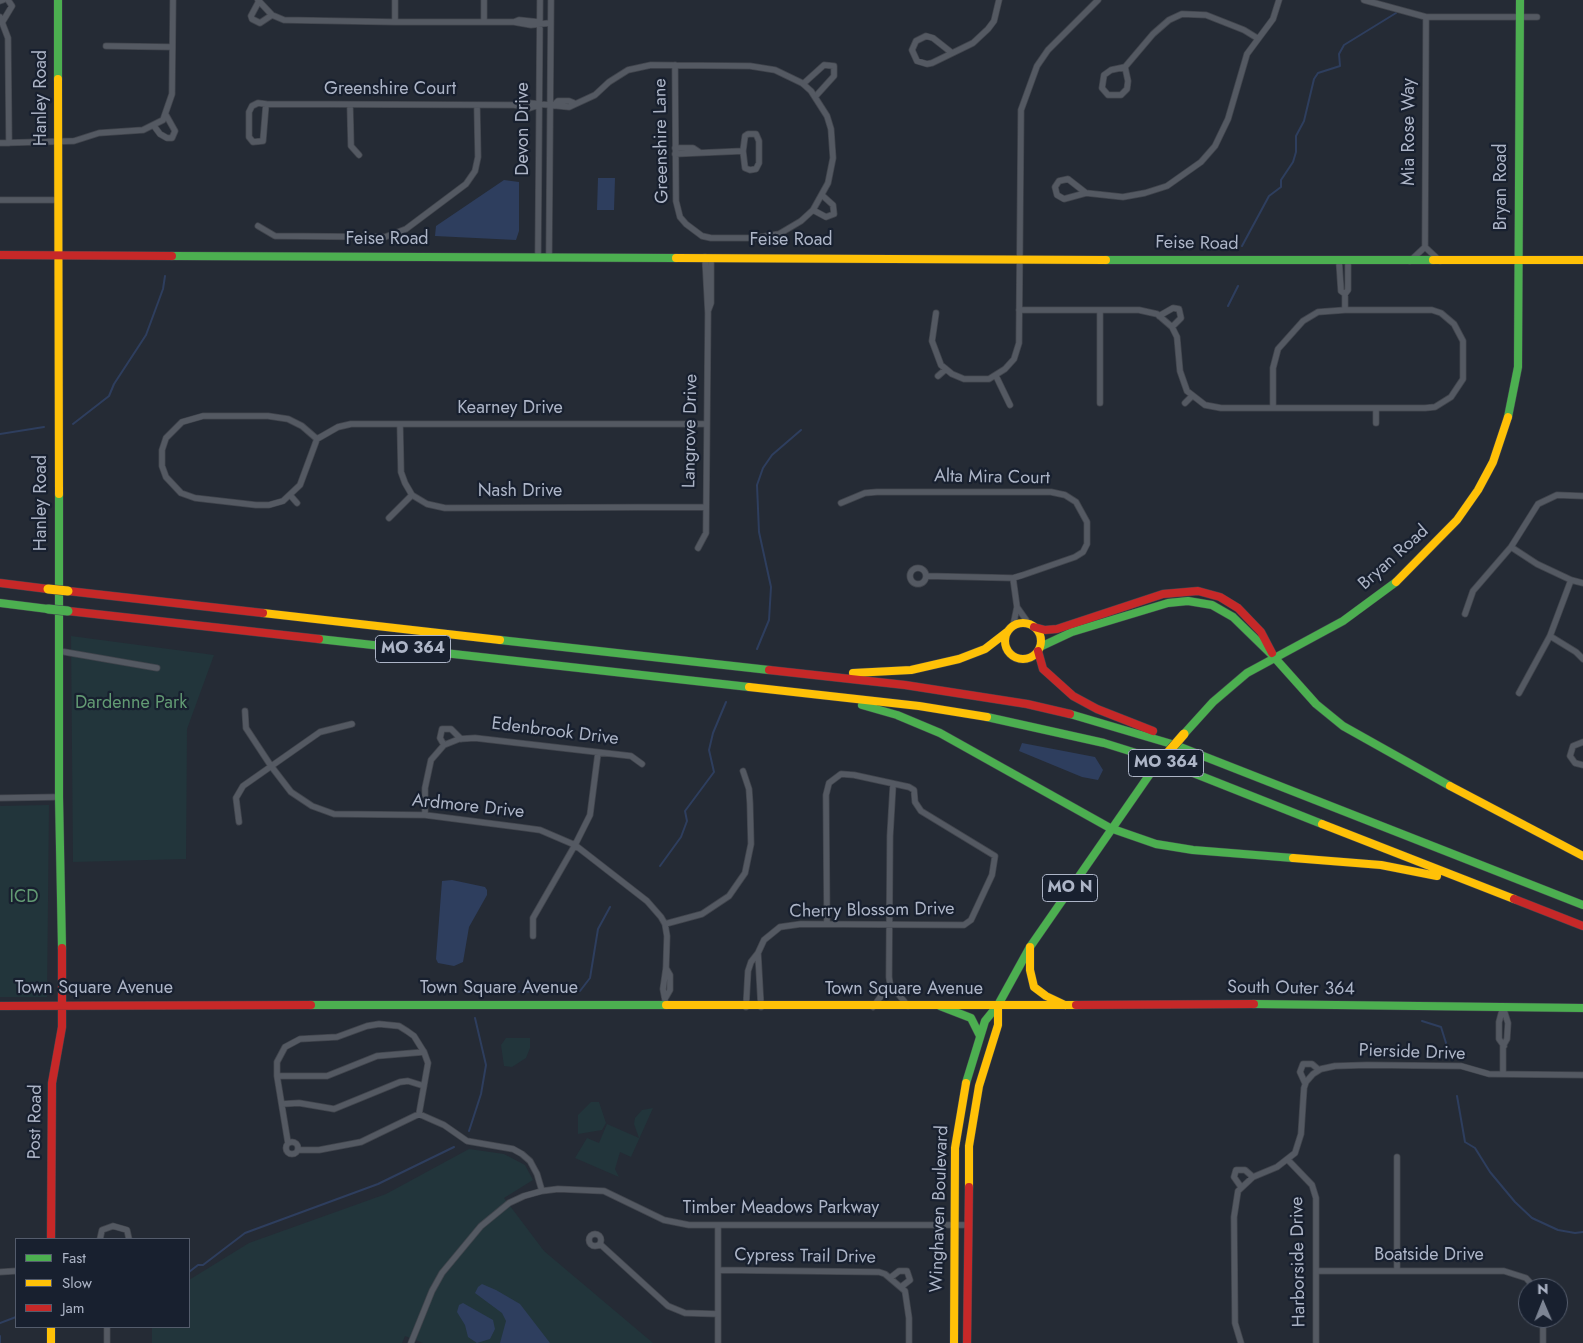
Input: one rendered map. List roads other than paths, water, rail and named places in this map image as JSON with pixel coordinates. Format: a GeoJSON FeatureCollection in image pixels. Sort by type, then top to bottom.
{"type":"FeatureCollection","features":[{"type":"Feature","properties":{"kind":"main road","name":"Hanley Road"},"geometry":{"type":"LineString","coordinates":[[58,0],[59,651],[63,1005]]}},
{"type":"Feature","properties":{"kind":"main road","name":"Bryan Road"},"geometry":{"type":"LineString","coordinates":[[998,1005],[1030,947],[1110,828],[1152,772],[1184,734],[1226,690],[1274,657],[1330,628],[1372,602],[1444,536],[1478,490],[1500,446],[1515,392],[1519,347],[1520,0]]}},
{"type":"Feature","properties":{"kind":"main road","name":"Feise Road"},"geometry":{"type":"LineString","coordinates":[[0,255],[1020,258],[1344,261],[1583,260]]}},
{"type":"Feature","properties":{"kind":"main road","name":"MO 364"},"geometry":{"type":"LineString","coordinates":[[0,583],[940,689],[1027,704],[1117,726],[1208,758],[1583,905]]}},
{"type":"Feature","properties":{"kind":"main road"},"geometry":{"type":"LineString","coordinates":[[816,675],[895,672],[935,666],[978,653],[1021,623],[1045,630],[1057,629],[1163,594],[1198,591],[1220,597],[1238,608],[1261,632],[1274,657]]}},
{"type":"Feature","properties":{"kind":"main road"},"geometry":{"type":"LineString","coordinates":[[1010,629],[1005,645],[1013,656],[1027,659],[1039,649],[1072,632],[1110,619],[1168,603],[1188,601],[1204,603],[1226,612],[1274,657],[1316,704],[1343,726],[1414,768],[1583,856]]}},
{"type":"Feature","properties":{"kind":"main road","name":"MO 364"},"geometry":{"type":"LineString","coordinates":[[0,603],[834,697],[983,716],[1104,743],[1187,770],[1583,926]]}},
{"type":"Feature","properties":{"kind":"main road"},"geometry":{"type":"LineString","coordinates":[[1032,626],[1041,638],[1039,649],[1041,664],[1048,675],[1083,701],[1165,736],[1208,758]]}},
{"type":"Feature","properties":{"kind":"main road"},"geometry":{"type":"LineString","coordinates":[[834,697],[896,714],[940,733],[1110,828],[1170,848],[1395,867],[1481,886]]}},
{"type":"Feature","properties":{"kind":"main road"},"geometry":{"type":"LineString","coordinates":[[1030,947],[1030,970],[1034,988],[1065,1005]]}},
{"type":"Feature","properties":{"kind":"main road","name":"Town Square Avenue"},"geometry":{"type":"LineString","coordinates":[[0,1006],[666,1001],[746,1007],[998,1005]]}},
{"type":"Feature","properties":{"kind":"main road","name":"Post Road"},"geometry":{"type":"LineString","coordinates":[[51,1238],[52,1083],[62,1027],[63,1005]]}},
{"type":"Feature","properties":{"kind":"main road","name":"South Outer 364"},"geometry":{"type":"LineString","coordinates":[[998,1005],[1583,1008]]}},
{"type":"Feature","properties":{"kind":"main road","name":"Winghaven Boulevard"},"geometry":{"type":"LineString","coordinates":[[954,1343],[954,1163],[958,1126],[968,1072],[986,1021],[998,1005]]}},
{"type":"Feature","properties":{"kind":"main road","name":"Winghaven Boulevard"},"geometry":{"type":"LineString","coordinates":[[967,1343],[967,1225],[970,1134],[979,1086],[998,1025],[998,1005]]}},
{"type":"Feature","properties":{"kind":"main road"},"geometry":{"type":"LineString","coordinates":[[940,1006],[971,1018],[976,1024],[980,1036]]}},
{"type":"Feature","properties":{"kind":"main road"},"geometry":{"type":"LineString","coordinates":[[51,1328],[51,1343]]}},
{"type":"Feature","properties":{"kind":"street"},"geometry":{"type":"LineString","coordinates":[[8,0],[12,6],[1,19],[8,38],[9,143]]}},
{"type":"Feature","properties":{"kind":"street"},"geometry":{"type":"LineString","coordinates":[[0,143],[59,143],[74,141],[99,133],[137,131],[154,126],[166,115],[172,94],[173,0]]}},
{"type":"Feature","properties":{"kind":"street"},"geometry":{"type":"LineString","coordinates":[[395,0],[395,22]]}},
{"type":"Feature","properties":{"kind":"street"},"geometry":{"type":"LineString","coordinates":[[484,0],[484,22]]}},
{"type":"Feature","properties":{"kind":"street","name":"Devon Drive"},"geometry":{"type":"LineString","coordinates":[[538,258],[540,0]]}},
{"type":"Feature","properties":{"kind":"street","name":"Devon Drive"},"geometry":{"type":"LineString","coordinates":[[549,258],[551,0]]}},
{"type":"Feature","properties":{"kind":"street"},"geometry":{"type":"LineString","coordinates":[[952,53],[933,38],[926,36],[916,41],[912,50],[915,59],[924,64],[932,63],[973,43],[994,21],[1000,0]]}},
{"type":"Feature","properties":{"kind":"street"},"geometry":{"type":"LineString","coordinates":[[936,313],[932,325],[932,341],[936,356],[946,369],[964,379],[981,380],[996,376],[1014,359],[1019,343],[1020,125],[1024,99],[1032,77],[1048,50],[1098,0]]}},
{"type":"Feature","properties":{"kind":"street"},"geometry":{"type":"LineString","coordinates":[[1086,193],[1068,179],[1059,181],[1056,187],[1057,195],[1064,198],[1086,193],[1122,197],[1145,193],[1167,186],[1201,162],[1215,146],[1228,120],[1241,68],[1257,38],[1273,19],[1278,0]]}},
{"type":"Feature","properties":{"kind":"street"},"geometry":{"type":"LineString","coordinates":[[1364,0],[1426,17],[1537,17]]}},
{"type":"Feature","properties":{"kind":"street"},"geometry":{"type":"LineString","coordinates":[[272,15],[260,23],[252,19],[251,16],[259,1],[272,15],[294,21],[514,22],[532,20],[550,23]]}},
{"type":"Feature","properties":{"kind":"street"},"geometry":{"type":"LineString","coordinates":[[1125,67],[1128,81],[1127,89],[1121,95],[1108,95],[1102,88],[1104,75],[1111,70],[1125,67],[1153,34],[1169,20],[1182,14],[1206,15],[1244,30],[1257,38]]}},
{"type":"Feature","properties":{"kind":"street","name":"Mia Rose Way"},"geometry":{"type":"LineString","coordinates":[[1425,247],[1426,17]]}},
{"type":"Feature","properties":{"kind":"street"},"geometry":{"type":"LineString","coordinates":[[106,46],[172,47]]}},
{"type":"Feature","properties":{"kind":"street","name":"Greenshire Lane"},"geometry":{"type":"LineString","coordinates":[[551,105],[558,101],[569,101],[574,104],[596,95],[609,82],[628,70],[651,65],[762,67],[782,73],[804,84],[827,116],[833,144],[832,171],[823,196],[813,210],[791,228],[766,237],[719,239],[702,236],[686,224],[677,208],[675,66]]}},
{"type":"Feature","properties":{"kind":"street"},"geometry":{"type":"LineString","coordinates":[[804,84],[824,65],[834,66],[834,76],[815,97]]}},
{"type":"Feature","properties":{"kind":"street","name":"Greenshire Court"},"geometry":{"type":"LineString","coordinates":[[266,104],[477,106],[514,105],[520,102],[551,105]]}},
{"type":"Feature","properties":{"kind":"street"},"geometry":{"type":"LineString","coordinates":[[258,103],[266,104],[263,141],[253,142],[249,137],[249,112],[252,106],[258,103]]}},
{"type":"Feature","properties":{"kind":"street"},"geometry":{"type":"LineString","coordinates":[[350,105],[351,146],[359,155]]}},
{"type":"Feature","properties":{"kind":"street"},"geometry":{"type":"LineString","coordinates":[[258,226],[275,236],[385,237],[406,229],[466,184],[475,171],[478,157],[477,106]]}},
{"type":"Feature","properties":{"kind":"street"},"geometry":{"type":"LineString","coordinates":[[154,126],[160,134],[167,138],[172,138],[175,131],[166,115]]}},
{"type":"Feature","properties":{"kind":"street"},"geometry":{"type":"LineString","coordinates":[[756,134],[759,141],[759,162],[756,169],[750,170],[745,168],[743,151],[744,136],[756,134]]}},
{"type":"Feature","properties":{"kind":"street"},"geometry":{"type":"LineString","coordinates":[[675,151],[692,154],[699,152],[743,151]]}},
{"type":"Feature","properties":{"kind":"street"},"geometry":{"type":"LineString","coordinates":[[538,163],[549,164]]}},
{"type":"Feature","properties":{"kind":"street"},"geometry":{"type":"LineString","coordinates":[[813,210],[826,217],[834,214],[833,205],[823,196]]}},
{"type":"Feature","properties":{"kind":"street"},"geometry":{"type":"LineString","coordinates":[[0,200],[58,200]]}},
{"type":"Feature","properties":{"kind":"street"},"geometry":{"type":"LineString","coordinates":[[1410,261],[1425,247],[1440,261]]}},
{"type":"Feature","properties":{"kind":"street","name":"Langrove Drive"},"geometry":{"type":"LineString","coordinates":[[698,548],[706,533],[708,313],[711,303],[708,257]]}},
{"type":"Feature","properties":{"kind":"street"},"geometry":{"type":"LineString","coordinates":[[1344,261],[1348,290],[1345,294],[1345,310]]}},
{"type":"Feature","properties":{"kind":"street"},"geometry":{"type":"LineString","coordinates":[[1160,316],[1173,308],[1179,309],[1180,318],[1172,327]]}},
{"type":"Feature","properties":{"kind":"street"},"geometry":{"type":"LineString","coordinates":[[1019,310],[1139,310],[1160,316],[1172,327],[1178,340],[1181,380],[1192,396],[1213,408],[1273,408],[1425,408],[1443,403],[1451,397],[1462,379],[1463,341],[1454,324],[1441,313],[1423,309],[1318,312],[1303,321],[1278,349],[1273,368],[1273,408]]}},
{"type":"Feature","properties":{"kind":"street"},"geometry":{"type":"LineString","coordinates":[[1100,310],[1100,403]]}},
{"type":"Feature","properties":{"kind":"street"},"geometry":{"type":"LineString","coordinates":[[938,376],[946,369]]}},
{"type":"Feature","properties":{"kind":"street"},"geometry":{"type":"LineString","coordinates":[[996,376],[1010,405]]}},
{"type":"Feature","properties":{"kind":"street"},"geometry":{"type":"LineString","coordinates":[[1185,403],[1192,396]]}},
{"type":"Feature","properties":{"kind":"street"},"geometry":{"type":"LineString","coordinates":[[1376,408],[1376,423]]}},
{"type":"Feature","properties":{"kind":"street"},"geometry":{"type":"LineString","coordinates":[[248,416],[288,419],[302,426],[317,439],[300,485],[283,501],[269,506],[195,498],[181,493],[166,477],[162,466],[162,450],[166,438],[175,427],[194,417],[248,416]]}},
{"type":"Feature","properties":{"kind":"street"},"geometry":{"type":"LineString","coordinates":[[388,518],[412,495],[401,472],[400,424]]}},
{"type":"Feature","properties":{"kind":"street","name":"Kearney Drive"},"geometry":{"type":"LineString","coordinates":[[317,439],[344,425],[706,424]]}},
{"type":"Feature","properties":{"kind":"street","name":"Alta Mira Court"},"geometry":{"type":"LineString","coordinates":[[842,503],[865,494],[877,492],[1051,492],[1065,495],[1076,502],[1087,522],[1088,535],[1083,552],[1075,557],[1013,578],[926,576]]}},
{"type":"Feature","properties":{"kind":"street"},"geometry":{"type":"LineString","coordinates":[[1464,614],[1473,591],[1511,547],[1538,504],[1544,499],[1563,494],[1583,496]]}},
{"type":"Feature","properties":{"kind":"street"},"geometry":{"type":"LineString","coordinates":[[290,495],[297,503]]}},
{"type":"Feature","properties":{"kind":"street","name":"Nash Drive"},"geometry":{"type":"LineString","coordinates":[[412,495],[426,504],[445,508],[705,506]]}},
{"type":"Feature","properties":{"kind":"street"},"geometry":{"type":"LineString","coordinates":[[1511,547],[1537,564],[1571,580],[1583,582]]}},
{"type":"Feature","properties":{"kind":"street"},"geometry":{"type":"LineString","coordinates":[[1010,629],[1017,607],[1013,578]]}},
{"type":"Feature","properties":{"kind":"street"},"geometry":{"type":"LineString","coordinates":[[1519,693],[1550,636],[1571,580]]}},
{"type":"Feature","properties":{"kind":"street"},"geometry":{"type":"LineString","coordinates":[[1017,607],[1032,626]]}},
{"type":"Feature","properties":{"kind":"street"},"geometry":{"type":"LineString","coordinates":[[1550,636],[1576,652],[1583,659]]}},
{"type":"Feature","properties":{"kind":"street"},"geometry":{"type":"LineString","coordinates":[[59,651],[157,668]]}},
{"type":"Feature","properties":{"kind":"street","name":"Ardmore Drive"},"geometry":{"type":"LineString","coordinates":[[244,711],[246,728],[271,766],[292,792],[312,806],[334,814],[425,815],[540,830],[575,845],[647,901],[665,924]]}},
{"type":"Feature","properties":{"kind":"street"},"geometry":{"type":"LineString","coordinates":[[239,822],[236,798],[239,791],[320,732],[352,724]]}},
{"type":"Feature","properties":{"kind":"street","name":"Edenbrook Drive"},"geometry":{"type":"LineString","coordinates":[[444,745],[440,738],[442,729],[451,729],[461,738]]}},
{"type":"Feature","properties":{"kind":"street","name":"Edenbrook Drive"},"geometry":{"type":"LineString","coordinates":[[425,815],[425,788],[431,760],[444,745],[461,738],[631,756],[642,764]]}},
{"type":"Feature","properties":{"kind":"street"},"geometry":{"type":"LineString","coordinates":[[1583,742],[1573,746],[1570,752],[1574,763],[1583,765]]}},
{"type":"Feature","properties":{"kind":"street"},"geometry":{"type":"LineString","coordinates":[[533,936],[533,918],[590,815],[598,753]]}},
{"type":"Feature","properties":{"kind":"street"},"geometry":{"type":"LineString","coordinates":[[666,1001],[663,989],[666,968],[665,924],[702,914],[729,896],[745,873],[751,844],[750,804],[749,789],[742,771]]}},
{"type":"Feature","properties":{"kind":"street"},"geometry":{"type":"LineString","coordinates":[[827,924],[826,811],[829,783],[841,774],[854,774],[893,785],[888,925],[890,984],[908,1006]]}},
{"type":"Feature","properties":{"kind":"street","name":"Cherry Blossom Drive"},"geometry":{"type":"LineString","coordinates":[[746,1007],[748,971],[751,962],[764,940],[780,928],[801,924],[964,925],[971,920],[992,875],[995,856],[921,811],[915,802],[914,790],[893,785]]}},
{"type":"Feature","properties":{"kind":"street"},"geometry":{"type":"LineString","coordinates":[[0,798],[60,797]]}},
{"type":"Feature","properties":{"kind":"street"},"geometry":{"type":"LineString","coordinates":[[758,953],[761,1007]]}},
{"type":"Feature","properties":{"kind":"street"},"geometry":{"type":"LineString","coordinates":[[873,1007],[890,984]]}},
{"type":"Feature","properties":{"kind":"street"},"geometry":{"type":"LineString","coordinates":[[1503,1007],[1508,1022],[1507,1039],[1504,1046],[1504,1073]]}},
{"type":"Feature","properties":{"kind":"street"},"geometry":{"type":"LineString","coordinates":[[419,1114],[428,1069],[424,1052],[414,1036],[399,1026],[367,1026],[337,1037],[300,1039],[292,1042],[280,1053],[277,1062],[277,1076],[288,1153],[293,1154],[298,1150],[319,1150],[361,1142],[419,1114],[444,1125],[467,1141],[513,1149],[522,1154],[530,1161],[538,1174],[542,1191]]}},
{"type":"Feature","properties":{"kind":"street"},"geometry":{"type":"LineString","coordinates":[[277,1076],[327,1076],[377,1056],[424,1052]]}},
{"type":"Feature","properties":{"kind":"street","name":"Pierside Drive"},"geometry":{"type":"LineString","coordinates":[[1288,1160],[1295,1153],[1300,1139],[1305,1083],[1300,1072],[1303,1064],[1312,1064],[1319,1070],[1351,1065],[1461,1066],[1489,1074],[1583,1074]]}},
{"type":"Feature","properties":{"kind":"street"},"geometry":{"type":"LineString","coordinates":[[1305,1083],[1319,1070]]}},
{"type":"Feature","properties":{"kind":"street"},"geometry":{"type":"LineString","coordinates":[[282,1104],[299,1103],[334,1109],[400,1082],[408,1081],[424,1086]]}},
{"type":"Feature","properties":{"kind":"street"},"geometry":{"type":"LineString","coordinates":[[288,1143],[295,1143],[298,1150]]}},
{"type":"Feature","properties":{"kind":"street"},"geometry":{"type":"LineString","coordinates":[[1396,1270],[1397,1157]]}},
{"type":"Feature","properties":{"kind":"street"},"geometry":{"type":"LineString","coordinates":[[1241,1343],[1235,1323],[1234,1217],[1241,1187],[1253,1177],[1288,1160]]}},
{"type":"Feature","properties":{"kind":"street","name":"Harborside Drive"},"geometry":{"type":"LineString","coordinates":[[1288,1160],[1312,1185],[1316,1198],[1316,1343]]}},
{"type":"Feature","properties":{"kind":"street"},"geometry":{"type":"LineString","coordinates":[[1241,1187],[1234,1177],[1236,1170],[1245,1170],[1253,1177]]}},
{"type":"Feature","properties":{"kind":"street","name":"Timber Meadows Parkway"},"geometry":{"type":"LineString","coordinates":[[411,1343],[432,1291],[442,1273],[481,1226],[509,1203],[542,1191],[566,1189],[604,1191],[676,1224],[967,1225]]}},
{"type":"Feature","properties":{"kind":"street"},"geometry":{"type":"LineString","coordinates":[[718,1225],[718,1343]]}},
{"type":"Feature","properties":{"kind":"street"},"geometry":{"type":"LineString","coordinates":[[100,1238],[102,1230],[113,1226],[127,1230],[128,1238]]}},
{"type":"Feature","properties":{"kind":"street"},"geometry":{"type":"LineString","coordinates":[[600,1244],[668,1306],[685,1313],[718,1314]]}},
{"type":"Feature","properties":{"kind":"street","name":"Cypress Trail Drive"},"geometry":{"type":"LineString","coordinates":[[718,1270],[879,1272],[890,1278],[906,1294],[909,1343]]}},
{"type":"Feature","properties":{"kind":"street","name":"Cypress Trail Drive"},"geometry":{"type":"LineString","coordinates":[[890,1278],[899,1270],[907,1271],[910,1280],[901,1287]]}},
{"type":"Feature","properties":{"kind":"street"},"geometry":{"type":"LineString","coordinates":[[0,1272],[15,1271]]}},
{"type":"Feature","properties":{"kind":"street","name":"Boatside Drive"},"geometry":{"type":"LineString","coordinates":[[1316,1271],[1504,1271],[1526,1278]]}},
{"type":"Feature","properties":{"kind":"street"},"geometry":{"type":"LineString","coordinates":[[107,1328],[107,1343]]}},
{"type":"Feature","properties":{"kind":"street"},"geometry":{"type":"LineString","coordinates":[[1543,1328],[1543,1343]]}},
{"type":"Feature","properties":{"kind":"water"},"geometry":{"type":"Polygon","coordinates":[[[598,178],[615,178],[614,210],[597,210],[598,178]]]}},
{"type":"Feature","properties":{"kind":"water"},"geometry":{"type":"Polygon","coordinates":[[[504,180],[519,182],[519,231],[516,240],[435,236],[436,226],[504,180]]]}},
{"type":"Feature","properties":{"kind":"water"},"geometry":{"type":"Polygon","coordinates":[[[1022,743],[1095,757],[1103,770],[1098,780],[1082,777],[1019,751],[1022,743]]]}},
{"type":"Feature","properties":{"kind":"water"},"geometry":{"type":"Polygon","coordinates":[[[452,880],[485,887],[487,890],[487,895],[469,927],[463,962],[454,966],[438,963],[436,959],[442,881],[452,880]]]}},
{"type":"Feature","properties":{"kind":"water"},"geometry":{"type":"Polygon","coordinates":[[[482,1284],[520,1304],[550,1343],[500,1343],[506,1321],[502,1313],[475,1293],[482,1284]]]}},
{"type":"Feature","properties":{"kind":"water"},"geometry":{"type":"Polygon","coordinates":[[[463,1303],[493,1320],[495,1329],[490,1339],[477,1343],[468,1337],[465,1325],[457,1312],[459,1305],[463,1303]]]}},
{"type":"Feature","properties":{"kind":"waterway"},"geometry":{"type":"LineString","coordinates":[[1242,246],[1269,196],[1281,187],[1281,180],[1293,162],[1296,152],[1296,136],[1304,121],[1314,79],[1318,73],[1340,66],[1339,54],[1344,45],[1396,13]]}},
{"type":"Feature","properties":{"kind":"waterway"},"geometry":{"type":"LineString","coordinates":[[73,424],[109,396],[114,384],[146,335],[163,289],[165,276]]}},
{"type":"Feature","properties":{"kind":"waterway"},"geometry":{"type":"LineString","coordinates":[[1228,306],[1238,286]]}},
{"type":"Feature","properties":{"kind":"waterway"},"geometry":{"type":"LineString","coordinates":[[0,434],[44,427]]}},
{"type":"Feature","properties":{"kind":"waterway"},"geometry":{"type":"LineString","coordinates":[[757,649],[769,620],[771,587],[759,532],[757,485],[763,468],[772,455],[801,430]]}},
{"type":"Feature","properties":{"kind":"waterway"},"geometry":{"type":"LineString","coordinates":[[660,866],[681,837],[687,821],[685,811],[714,772],[709,750],[713,733],[726,702]]}},
{"type":"Feature","properties":{"kind":"waterway"},"geometry":{"type":"LineString","coordinates":[[468,985],[473,992],[580,991],[590,978],[598,929],[610,907]]}},
{"type":"Feature","properties":{"kind":"waterway"},"geometry":{"type":"LineString","coordinates":[[469,1131],[481,1094],[486,1065],[475,1018]]}},
{"type":"Feature","properties":{"kind":"waterway"},"geometry":{"type":"LineString","coordinates":[[1422,1021],[1441,1027],[1446,1043]]}},
{"type":"Feature","properties":{"kind":"waterway"},"geometry":{"type":"LineString","coordinates":[[1457,1096],[1465,1142],[1475,1148],[1490,1172],[1515,1202],[1532,1218],[1558,1230],[1575,1233],[1583,1232]]}},
{"type":"Feature","properties":{"kind":"waterway"},"geometry":{"type":"LineString","coordinates":[[190,1271],[198,1265],[203,1265],[245,1233],[378,1184],[454,1147]]}},
{"type":"Feature","properties":{"kind":"waterway"},"geometry":{"type":"LineString","coordinates":[[0,1323],[15,1317]]}},
{"type":"Feature","properties":{"kind":"waterway"},"geometry":{"type":"LineString","coordinates":[[0,1336],[0,1343]]}},
{"type":"Feature","properties":{"kind":"park label","name":"Dardenne Park"},"geometry":{"type":"Point","coordinates":[131,704]}},
{"type":"Feature","properties":{"kind":"park label","name":"ICD"},"geometry":{"type":"Point","coordinates":[24,898]}}]}
